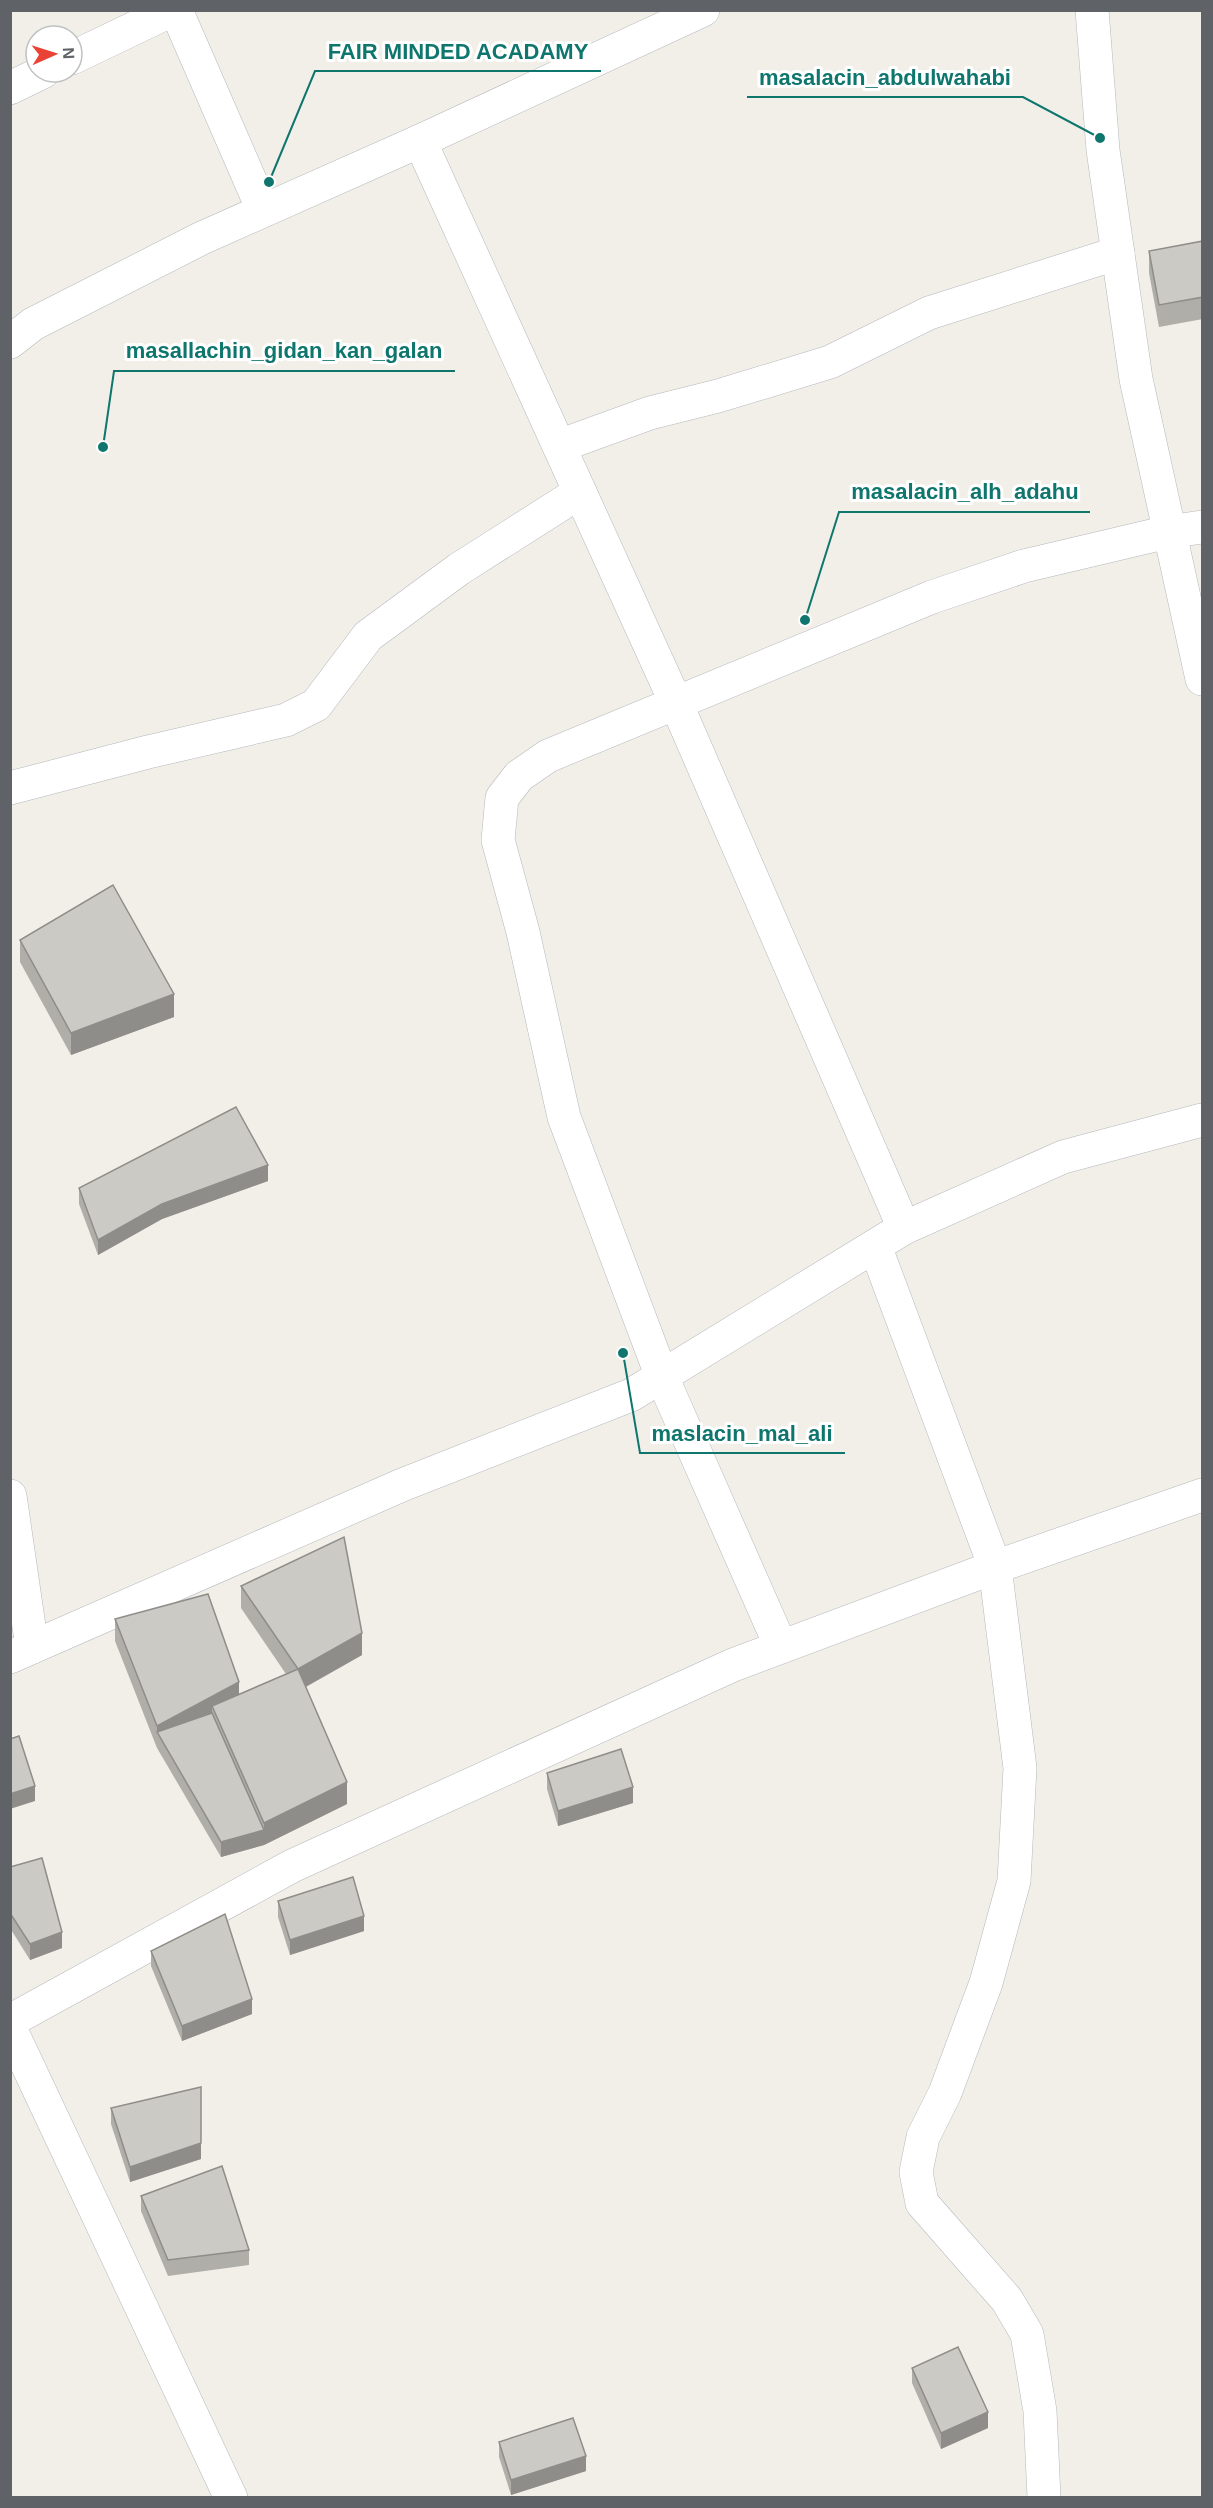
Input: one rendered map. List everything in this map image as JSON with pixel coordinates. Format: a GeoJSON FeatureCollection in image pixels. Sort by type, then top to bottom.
{"type":"FeatureCollection","features":[{"type":"Feature","properties":{"kind":"street"},"geometry":{"type":"LineString","coordinates":[[84,52],[174,10],[263,210]]}},
{"type":"Feature","properties":{"kind":"street"},"geometry":{"type":"LineString","coordinates":[[10,342],[33,324],[202,237],[420,141],[703,10]]}},
{"type":"Feature","properties":{"kind":"street"},"geometry":{"type":"LineString","coordinates":[[1092,10],[1103,150],[1136,379],[1168,532],[1203,679]]}},
{"type":"Feature","properties":{"kind":"street"},"geometry":{"type":"LineString","coordinates":[[10,88],[24,81]]}},
{"type":"Feature","properties":{"kind":"street"},"geometry":{"type":"LineString","coordinates":[[420,141],[676,703],[904,1227]]}},
{"type":"Feature","properties":{"kind":"street"},"geometry":{"type":"LineString","coordinates":[[559,446],[650,413],[718,396],[830,363],[930,313],[1118,253]]}},
{"type":"Feature","properties":{"kind":"street"},"geometry":{"type":"LineString","coordinates":[[10,788],[148,752],[286,720],[316,705],[368,636],[459,569],[580,492]]}},
{"type":"Feature","properties":{"kind":"street"},"geometry":{"type":"LineString","coordinates":[[781,1647],[662,1377],[564,1117],[523,932],[498,840],[502,798],[519,776],[548,756],[932,597],[1024,566],[1168,532],[1203,527]]}},
{"type":"Feature","properties":{"kind":"street"},"geometry":{"type":"LineString","coordinates":[[10,1496],[21,1652],[402,1485],[631,1395],[904,1227],[1063,1157],[1203,1120]]}},
{"type":"Feature","properties":{"kind":"street"},"geometry":{"type":"LineString","coordinates":[[875,1245],[995,1567],[1020,1768],[1014,1881],[986,1983],[945,2093],[923,2137],[916,2172],[922,2203],[1007,2300],[1027,2334],[1040,2411],[1044,2498]]}},
{"type":"Feature","properties":{"kind":"street"},"geometry":{"type":"LineString","coordinates":[[10,2021],[292,1866],[733,1665],[995,1567],[1203,1495]]}},
{"type":"Feature","properties":{"kind":"street"},"geometry":{"type":"LineString","coordinates":[[10,2028],[231,2498]]}},
{"type":"Feature","properties":{"kind":"building"},"geometry":{"type":"Polygon","coordinates":[[[1203,241],[1203,297],[1159,305],[1149,251],[1203,241]]]}},
{"type":"Feature","properties":{"kind":"building"},"geometry":{"type":"Polygon","coordinates":[[[113,885],[174,994],[71,1033],[20,940],[113,885]]]}},
{"type":"Feature","properties":{"kind":"building"},"geometry":{"type":"Polygon","coordinates":[[[236,1107],[268,1165],[162,1204],[98,1240],[79,1188],[236,1107]]]}},
{"type":"Feature","properties":{"kind":"building"},"geometry":{"type":"Polygon","coordinates":[[[344,1537],[362,1633],[298,1669],[241,1586],[344,1537]]]}},
{"type":"Feature","properties":{"kind":"building"},"geometry":{"type":"Polygon","coordinates":[[[208,1594],[239,1682],[157,1726],[115,1619],[208,1594]]]}},
{"type":"Feature","properties":{"kind":"building"},"geometry":{"type":"Polygon","coordinates":[[[298,1669],[347,1782],[264,1823],[212,1706],[298,1669]]]}},
{"type":"Feature","properties":{"kind":"building"},"geometry":{"type":"Polygon","coordinates":[[[212,1713],[264,1830],[221,1842],[157,1732],[212,1713]]]}},
{"type":"Feature","properties":{"kind":"building"},"geometry":{"type":"Polygon","coordinates":[[[19,1736],[35,1786],[10,1794],[10,1739],[19,1736]]]}},
{"type":"Feature","properties":{"kind":"building"},"geometry":{"type":"Polygon","coordinates":[[[621,1749],[633,1787],[558,1811],[547,1773],[621,1749]]]}},
{"type":"Feature","properties":{"kind":"building"},"geometry":{"type":"Polygon","coordinates":[[[42,1858],[62,1932],[30,1944],[10,1913],[10,1867],[42,1858]]]}},
{"type":"Feature","properties":{"kind":"building"},"geometry":{"type":"Polygon","coordinates":[[[353,1877],[364,1916],[290,1940],[278,1901],[353,1877]]]}},
{"type":"Feature","properties":{"kind":"building"},"geometry":{"type":"Polygon","coordinates":[[[225,1914],[252,1999],[182,2026],[151,1951],[225,1914]]]}},
{"type":"Feature","properties":{"kind":"building"},"geometry":{"type":"Polygon","coordinates":[[[201,2087],[201,2143],[130,2167],[111,2108],[201,2087]]]}},
{"type":"Feature","properties":{"kind":"building"},"geometry":{"type":"Polygon","coordinates":[[[222,2166],[249,2250],[168,2260],[141,2196],[222,2166]]]}},
{"type":"Feature","properties":{"kind":"building"},"geometry":{"type":"Polygon","coordinates":[[[958,2347],[988,2412],[941,2433],[912,2368],[958,2347]]]}},
{"type":"Feature","properties":{"kind":"building"},"geometry":{"type":"Polygon","coordinates":[[[573,2418],[586,2456],[511,2480],[499,2442],[573,2418]]]}},
{"type":"Feature","properties":{"kind":"place","name":"masalacin_abdulwahabi"},"geometry":{"type":"Point","coordinates":[1100,138]}},
{"type":"Feature","properties":{"kind":"place","name":"FAIR MINDED ACADAMY"},"geometry":{"type":"Point","coordinates":[269,182]}},
{"type":"Feature","properties":{"kind":"place","name":"masallachin_gidan_kan_galan"},"geometry":{"type":"Point","coordinates":[103,447]}},
{"type":"Feature","properties":{"kind":"place","name":"masalacin_alh_adahu"},"geometry":{"type":"Point","coordinates":[805,620]}},
{"type":"Feature","properties":{"kind":"place","name":"maslacin_mal_ali"},"geometry":{"type":"Point","coordinates":[623,1353]}}]}
